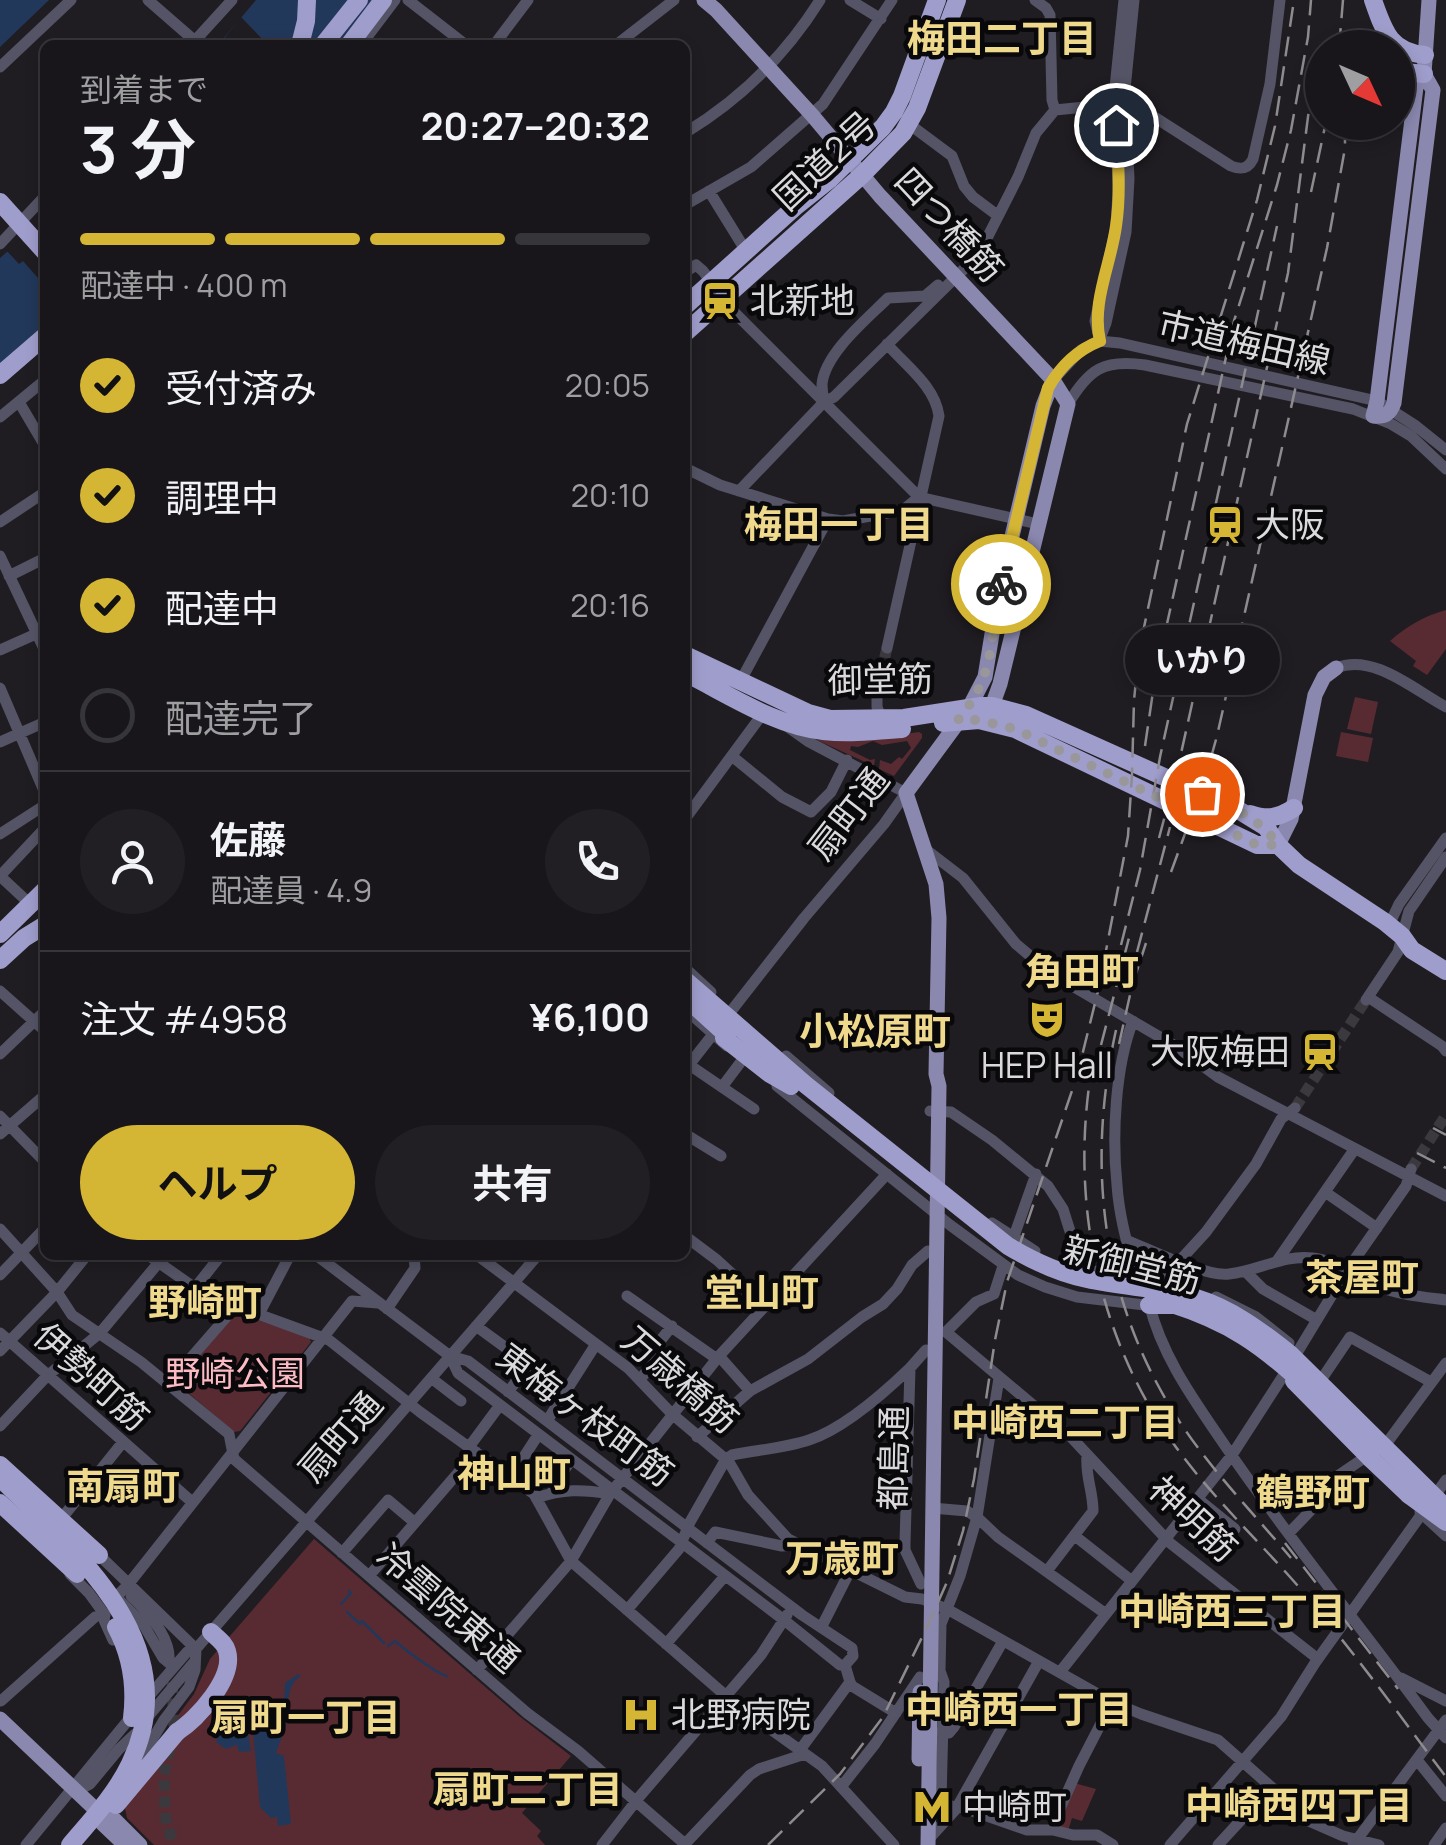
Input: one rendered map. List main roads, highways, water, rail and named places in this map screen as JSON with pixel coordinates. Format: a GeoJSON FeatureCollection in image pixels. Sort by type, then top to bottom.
{"type":"FeatureCollection","features":[{"type":"Feature","properties":{"kind":"highway"},"geometry":{"type":"LineString","coordinates":[[301,40],[307,0]]}},
{"type":"Feature","properties":{"kind":"highway"},"geometry":{"type":"LineString","coordinates":[[327,40],[358,0]]}},
{"type":"Feature","properties":{"kind":"highway"},"geometry":{"type":"LineString","coordinates":[[353,40],[383,0]]}},
{"type":"Feature","properties":{"kind":"highway"},"geometry":{"type":"LineString","coordinates":[[690,301],[883,127],[894,112],[937,0]]}},
{"type":"Feature","properties":{"kind":"highway","name":"国道2号"},"geometry":{"type":"LineString","coordinates":[[690,329],[896,142],[923,92],[957,0]]}},
{"type":"Feature","properties":{"kind":"highway"},"geometry":{"type":"LineString","coordinates":[[1365,0],[1375,30]]}},
{"type":"Feature","properties":{"kind":"highway"},"geometry":{"type":"LineString","coordinates":[[1373,0],[1395,45],[1424,64]]}},
{"type":"Feature","properties":{"kind":"highway"},"geometry":{"type":"LineString","coordinates":[[1415,68],[1424,64]]}},
{"type":"Feature","properties":{"kind":"highway"},"geometry":{"type":"LineString","coordinates":[[0,202],[40,246]]}},
{"type":"Feature","properties":{"kind":"highway"},"geometry":{"type":"LineString","coordinates":[[0,375],[40,340]]}},
{"type":"Feature","properties":{"kind":"highway","name":"御堂筋"},"geometry":{"type":"LineString","coordinates":[[690,657],[808,713],[830,719],[969,718]]}},
{"type":"Feature","properties":{"kind":"highway","name":"御堂筋"},"geometry":{"type":"LineString","coordinates":[[690,675],[768,714],[818,731],[898,729],[969,718]]}},
{"type":"Feature","properties":{"kind":"highway"},"geometry":{"type":"LineString","coordinates":[[969,718],[1026,715],[1236,809],[1266,818],[1281,816],[1294,808]]}},
{"type":"Feature","properties":{"kind":"highway"},"geometry":{"type":"LineString","coordinates":[[969,718],[1015,729],[1257,845],[1278,845]]}},
{"type":"Feature","properties":{"kind":"highway"},"geometry":{"type":"LineString","coordinates":[[1236,809],[1266,828],[1299,865],[1395,930],[1446,957]]}},
{"type":"Feature","properties":{"kind":"highway"},"geometry":{"type":"LineString","coordinates":[[0,937],[40,912]]}},
{"type":"Feature","properties":{"kind":"highway"},"geometry":{"type":"LineString","coordinates":[[0,960],[24,938],[40,913]]}},
{"type":"Feature","properties":{"kind":"highway"},"geometry":{"type":"LineString","coordinates":[[1395,930],[1412,950],[1446,971]]}},
{"type":"Feature","properties":{"kind":"highway"},"geometry":{"type":"LineString","coordinates":[[690,978],[784,1062],[798,1086]]}},
{"type":"Feature","properties":{"kind":"highway"},"geometry":{"type":"LineString","coordinates":[[690,1004],[1030,1260],[1089,1280],[1196,1298],[1240,1318],[1290,1354],[1444,1494]]}},
{"type":"Feature","properties":{"kind":"highway","name":"新御堂筋"},"geometry":{"type":"LineString","coordinates":[[798,1086],[1004,1256],[1027,1270],[1098,1293],[1166,1302],[1237,1330],[1304,1384],[1446,1521]]}},
{"type":"Feature","properties":{"kind":"highway"},"geometry":{"type":"LineString","coordinates":[[1149,1305],[1195,1305],[1237,1323],[1267,1344],[1303,1392],[1351,1441],[1415,1501],[1446,1521]]}},
{"type":"Feature","properties":{"kind":"highway"},"geometry":{"type":"LineString","coordinates":[[1,1470],[99,1555]]}},
{"type":"Feature","properties":{"kind":"highway"},"geometry":{"type":"LineString","coordinates":[[1,1470],[111,1596],[133,1634],[143,1666],[145,1706],[135,1753],[110,1797],[69,1845]]}},
{"type":"Feature","properties":{"kind":"highway"},"geometry":{"type":"LineString","coordinates":[[0,1493],[68,1562],[107,1610],[121,1636],[132,1673],[134,1704],[128,1738],[116,1768],[56,1845]]}},
{"type":"Feature","properties":{"kind":"highway"},"geometry":{"type":"LineString","coordinates":[[0,1506],[77,1574]]}},
{"type":"Feature","properties":{"kind":"highway"},"geometry":{"type":"LineString","coordinates":[[82,1845],[225,1670],[226,1647],[211,1632]]}},
{"type":"Feature","properties":{"kind":"main road","name":"四つ橋筋"},"geometry":{"type":"LineString","coordinates":[[704,0],[1052,380],[1068,404],[1000,684],[969,718]]}},
{"type":"Feature","properties":{"kind":"main road"},"geometry":{"type":"LineString","coordinates":[[1424,64],[1434,90],[1392,411],[1387,415],[1375,409],[1416,87],[1424,64],[1429,0]]}},
{"type":"Feature","properties":{"kind":"main road"},"geometry":{"type":"LineString","coordinates":[[969,718],[988,665],[996,605],[1042,406],[1052,380]]}},
{"type":"Feature","properties":{"kind":"main road"},"geometry":{"type":"LineString","coordinates":[[1278,845],[1294,808],[1315,695],[1324,677],[1336,668]]}},
{"type":"Feature","properties":{"kind":"main road","name":"扇町通"},"geometry":{"type":"LineString","coordinates":[[906,793],[969,718]]}},
{"type":"Feature","properties":{"kind":"main road","name":"都島通"},"geometry":{"type":"LineString","coordinates":[[906,793],[935,876],[938,902],[936,1074],[940,1112],[932,1179],[936,1332],[920,1510],[913,1543],[924,1595],[920,1678],[925,1844]]}},
{"type":"Feature","properties":{"kind":"main road","name":"都島通"},"geometry":{"type":"LineString","coordinates":[[925,1844],[935,1799],[937,1732],[916,1451],[926,1350],[936,1332],[928,1250],[932,1210]]}},
{"type":"Feature","properties":{"kind":"main road"},"geometry":{"type":"LineString","coordinates":[[0,1719],[94,1808],[115,1820],[140,1845]]}},
{"type":"Feature","properties":{"kind":"main road"},"geometry":{"type":"LineString","coordinates":[[94,1808],[103,1824],[125,1845]]}},
{"type":"Feature","properties":{"kind":"water"},"geometry":{"type":"Polygon","coordinates":[[[0,0],[49,0],[0,47],[0,0]]]}},
{"type":"Feature","properties":{"kind":"water"},"geometry":{"type":"Polygon","coordinates":[[[256,0],[374,0],[341,40],[222,40],[256,0]]]}},
{"type":"Feature","properties":{"kind":"water"},"geometry":{"type":"Polygon","coordinates":[[[40,223],[40,351],[0,384],[0,258],[40,223]]]}},
{"type":"Feature","properties":{"kind":"water"},"geometry":{"type":"Polygon","coordinates":[[[298,1674],[301,1676],[290,1690],[283,1716],[287,1723],[276,1753],[284,1756],[291,1824],[278,1826],[277,1817],[271,1818],[260,1807],[252,1721],[248,1718],[259,1716],[259,1720],[274,1724],[282,1710],[285,1683],[298,1674]]]}},
{"type":"Feature","properties":{"kind":"water"},"geometry":{"type":"Polygon","coordinates":[[[247,1726],[251,1751],[239,1752],[237,1745],[226,1749],[217,1743],[216,1736],[221,1730],[247,1726]]]}},
{"type":"Feature","properties":{"kind":"waterway"},"geometry":{"type":"LineString","coordinates":[[341,1604],[349,1591]]}},
{"type":"Feature","properties":{"kind":"waterway"},"geometry":{"type":"LineString","coordinates":[[347,1612],[384,1643]]}},
{"type":"Feature","properties":{"kind":"waterway"},"geometry":{"type":"LineString","coordinates":[[388,1646],[395,1641],[447,1676]]}},
{"type":"Feature","properties":{"kind":"tunnel"},"geometry":{"type":"LineString","coordinates":[[877,690],[887,648]]}},
{"type":"Feature","properties":{"kind":"tunnel"},"geometry":{"type":"LineString","coordinates":[[1295,1108],[1366,1000]]}},
{"type":"Feature","properties":{"kind":"tunnel"},"geometry":{"type":"LineString","coordinates":[[1411,1169],[1446,1115]]}},
{"type":"Feature","properties":{"kind":"tunnel"},"geometry":{"type":"LineString","coordinates":[[172,1682],[174,1726],[164,1775],[165,1815],[173,1845]]}},
{"type":"Feature","properties":{"kind":"railway"},"geometry":{"type":"LineString","coordinates":[[768,1845],[840,1774],[883,1717],[947,1582],[963,1531],[1007,1282],[1077,1076],[1099,987],[1128,836],[1139,651],[1187,424],[1257,200],[1275,126],[1294,0]]}},
{"type":"Feature","properties":{"kind":"railway"},"geometry":{"type":"LineString","coordinates":[[1145,746],[1155,678],[1234,321],[1291,130],[1311,0]]}},
{"type":"Feature","properties":{"kind":"railway"},"geometry":{"type":"LineString","coordinates":[[1340,30],[1343,0]]}},
{"type":"Feature","properties":{"kind":"railway"},"geometry":{"type":"LineString","coordinates":[[1159,838],[1288,273],[1305,140]]}},
{"type":"Feature","properties":{"kind":"railway"},"geometry":{"type":"LineString","coordinates":[[1311,192],[1322,140]]}},
{"type":"Feature","properties":{"kind":"railway"},"geometry":{"type":"LineString","coordinates":[[1171,872],[1217,736],[1327,248],[1345,140]]}},
{"type":"Feature","properties":{"kind":"railway"},"geometry":{"type":"LineString","coordinates":[[1121,945],[1277,226]]}},
{"type":"Feature","properties":{"kind":"railway"},"geometry":{"type":"LineString","coordinates":[[1137,952],[1170,827]]}},
{"type":"Feature","properties":{"kind":"railway"},"geometry":{"type":"LineString","coordinates":[[1101,1045],[1130,934]]}},
{"type":"Feature","properties":{"kind":"railway"},"geometry":{"type":"LineString","coordinates":[[1119,1044],[1146,943]]}},
{"type":"Feature","properties":{"kind":"railway"},"geometry":{"type":"LineString","coordinates":[[1116,1030],[1102,1128],[1102,1177],[1106,1225],[1128,1318],[1147,1364],[1184,1428],[1291,1558]]}},
{"type":"Feature","properties":{"kind":"railway"},"geometry":{"type":"LineString","coordinates":[[1093,1061],[1086,1111],[1087,1211],[1107,1309],[1146,1400],[1187,1462],[1317,1609],[1446,1777]]}},
{"type":"Feature","properties":{"kind":"railway"},"geometry":{"type":"LineString","coordinates":[[1433,1128],[1446,1135]]}},
{"type":"Feature","properties":{"kind":"railway"},"geometry":{"type":"LineString","coordinates":[[1417,1153],[1446,1168]]}},
{"type":"Feature","properties":{"kind":"railway"},"geometry":{"type":"LineString","coordinates":[[1285,1543],[1398,1689]]}},
{"type":"Feature","properties":{"kind":"place","name":"北新地"},"geometry":{"type":"Point","coordinates":[720,301]}},
{"type":"Feature","properties":{"kind":"place","name":"大阪"},"geometry":{"type":"Point","coordinates":[1225,525]}},
{"type":"Feature","properties":{"kind":"place","name":"いかり"},"geometry":{"type":"Point","coordinates":[1202,794]}},
{"type":"Feature","properties":{"kind":"place","name":"HEP Hall"},"geometry":{"type":"Point","coordinates":[1047,1019]}},
{"type":"Feature","properties":{"kind":"place","name":"大阪梅田"},"geometry":{"type":"Point","coordinates":[1320,1052]}},
{"type":"Feature","properties":{"kind":"place","name":"北野病院"},"geometry":{"type":"Point","coordinates":[641,1715]}},
{"type":"Feature","properties":{"kind":"place","name":"中崎町"},"geometry":{"type":"Point","coordinates":[932,1807]}},
{"type":"Feature","properties":{"kind":"district","name":"梅田二丁目"},"geometry":{"type":"Point","coordinates":[1002,39]}},
{"type":"Feature","properties":{"kind":"district","name":"梅田一丁目"},"geometry":{"type":"Point","coordinates":[839,525]}},
{"type":"Feature","properties":{"kind":"district","name":"角田町"},"geometry":{"type":"Point","coordinates":[1082,972]}},
{"type":"Feature","properties":{"kind":"district","name":"小松原町"},"geometry":{"type":"Point","coordinates":[875,1032]}},
{"type":"Feature","properties":{"kind":"district","name":"茶屋町"},"geometry":{"type":"Point","coordinates":[1362,1278]}},
{"type":"Feature","properties":{"kind":"district","name":"堂山町"},"geometry":{"type":"Point","coordinates":[762,1293]}},
{"type":"Feature","properties":{"kind":"district","name":"野崎町"},"geometry":{"type":"Point","coordinates":[205,1303]}},
{"type":"Feature","properties":{"kind":"district","name":"中崎西二丁目"},"geometry":{"type":"Point","coordinates":[1065,1423]}},
{"type":"Feature","properties":{"kind":"district","name":"神山町"},"geometry":{"type":"Point","coordinates":[514,1474]}},
{"type":"Feature","properties":{"kind":"district","name":"南扇町"},"geometry":{"type":"Point","coordinates":[123,1487]}},
{"type":"Feature","properties":{"kind":"district","name":"鶴野町"},"geometry":{"type":"Point","coordinates":[1313,1493]}},
{"type":"Feature","properties":{"kind":"district","name":"万歳町"},"geometry":{"type":"Point","coordinates":[842,1559]}},
{"type":"Feature","properties":{"kind":"district","name":"中崎西三丁目"},"geometry":{"type":"Point","coordinates":[1232,1612]}},
{"type":"Feature","properties":{"kind":"district","name":"中崎西一丁目"},"geometry":{"type":"Point","coordinates":[1019,1710]}},
{"type":"Feature","properties":{"kind":"district","name":"扇町一丁目"},"geometry":{"type":"Point","coordinates":[306,1718]}},
{"type":"Feature","properties":{"kind":"district","name":"扇町二丁目"},"geometry":{"type":"Point","coordinates":[528,1790]}},
{"type":"Feature","properties":{"kind":"district","name":"中崎西四丁目"},"geometry":{"type":"Point","coordinates":[1299,1806]}},
{"type":"Feature","properties":{"kind":"park label","name":"野崎公園"},"geometry":{"type":"Point","coordinates":[235,1374]}}]}
